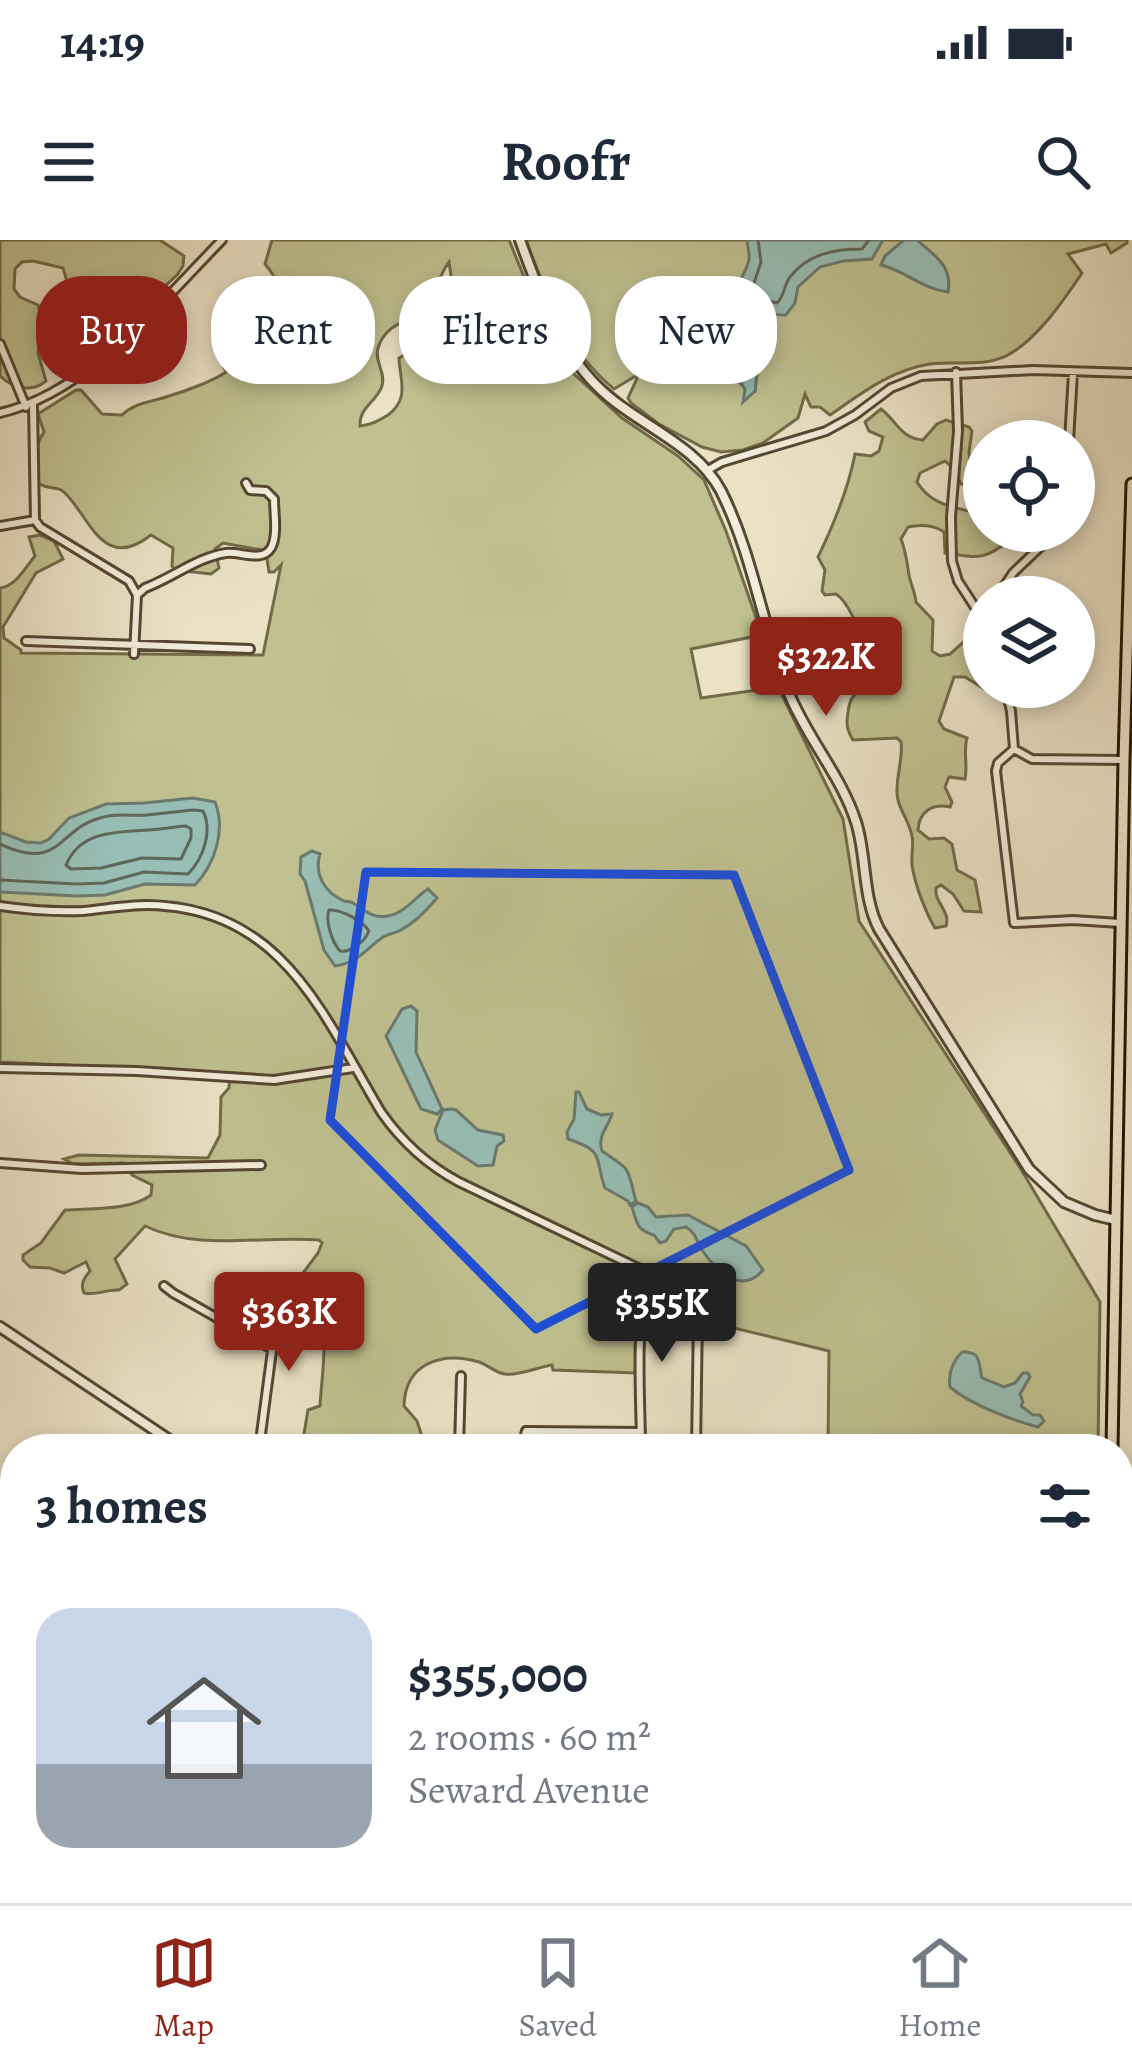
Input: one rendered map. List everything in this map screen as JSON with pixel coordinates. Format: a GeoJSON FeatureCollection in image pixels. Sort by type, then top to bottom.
{"type":"FeatureCollection","features":[{"type":"Feature","properties":{"kind":"main road"},"geometry":{"type":"LineString","coordinates":[[1112,1434],[1132,484]]}},
{"type":"Feature","properties":{"kind":"street"},"geometry":{"type":"LineString","coordinates":[[0,412],[30,405],[98,362],[222,240]]}},
{"type":"Feature","properties":{"kind":"street"},"geometry":{"type":"LineString","coordinates":[[520,240],[553,322],[583,369],[618,404],[708,470],[724,498],[795,707],[855,818],[879,929],[1028,1169],[1064,1202],[1116,1220]]}},
{"type":"Feature","properties":{"kind":"street"},"geometry":{"type":"LineString","coordinates":[[0,344],[30,405],[35,520],[129,581],[137,595],[134,650]]}},
{"type":"Feature","properties":{"kind":"street"},"geometry":{"type":"LineString","coordinates":[[1070,420],[1073,371]]}},
{"type":"Feature","properties":{"kind":"street"},"geometry":{"type":"LineString","coordinates":[[708,470],[826,430],[910,379],[956,372],[1132,373]]}},
{"type":"Feature","properties":{"kind":"street"},"geometry":{"type":"LineString","coordinates":[[956,372],[952,562],[963,589]]}},
{"type":"Feature","properties":{"kind":"street"},"geometry":{"type":"LineString","coordinates":[[137,595],[219,554],[259,556],[268,551],[274,542],[274,500],[266,491],[250,490],[246,483]]}},
{"type":"Feature","properties":{"kind":"street"},"geometry":{"type":"LineString","coordinates":[[0,526],[35,520]]}},
{"type":"Feature","properties":{"kind":"street"},"geometry":{"type":"LineString","coordinates":[[1011,576],[1036,552]]}},
{"type":"Feature","properties":{"kind":"street"},"geometry":{"type":"LineString","coordinates":[[26,641],[134,650],[250,649]]}},
{"type":"Feature","properties":{"kind":"street"},"geometry":{"type":"LineString","coordinates":[[1010,708],[1014,749]]}},
{"type":"Feature","properties":{"kind":"street"},"geometry":{"type":"LineString","coordinates":[[1014,749],[1000,760],[996,771],[1014,923],[1120,923]]}},
{"type":"Feature","properties":{"kind":"street"},"geometry":{"type":"LineString","coordinates":[[1014,749],[1032,759],[1124,760]]}},
{"type":"Feature","properties":{"kind":"street"},"geometry":{"type":"LineString","coordinates":[[0,906],[57,911],[173,907],[202,913],[260,940],[302,980],[394,1131],[425,1160],[459,1182],[684,1290],[696,1305],[696,1434]]}},
{"type":"Feature","properties":{"kind":"street"},"geometry":{"type":"LineString","coordinates":[[0,1068],[274,1080],[353,1067]]}},
{"type":"Feature","properties":{"kind":"street"},"geometry":{"type":"LineString","coordinates":[[1117,1119],[1132,1119]]}},
{"type":"Feature","properties":{"kind":"street"},"geometry":{"type":"LineString","coordinates":[[0,1163],[82,1169],[261,1165]]}},
{"type":"Feature","properties":{"kind":"street"},"geometry":{"type":"LineString","coordinates":[[525,1434],[641,1432],[644,1301],[650,1274]]}},
{"type":"Feature","properties":{"kind":"street"},"geometry":{"type":"LineString","coordinates":[[164,1286],[272,1349]]}},
{"type":"Feature","properties":{"kind":"street"},"geometry":{"type":"LineString","coordinates":[[261,1434],[275,1303]]}},
{"type":"Feature","properties":{"kind":"street"},"geometry":{"type":"LineString","coordinates":[[0,1327],[160,1434]]}},
{"type":"Feature","properties":{"kind":"street"},"geometry":{"type":"LineString","coordinates":[[459,1434],[461,1376]]}},
{"type":"Feature","properties":{"kind":"highlighted area"},"geometry":{"type":"Polygon","coordinates":[[[366,872],[734,875],[849,1170],[536,1329],[330,1120],[366,872]]]}},
{"type":"Feature","properties":{"kind":"green space"},"geometry":{"type":"Polygon","coordinates":[[[0,240],[160,240],[184,256],[176,276],[65,276],[63,268],[22,262],[15,269],[14,289],[36,304],[36,384],[40,384],[23,388],[0,376],[0,240]]]}},
{"type":"Feature","properties":{"kind":"green space"},"geometry":{"type":"Polygon","coordinates":[[[272,240],[509,240],[524,276],[451,276],[449,262],[441,276],[399,276],[399,324],[382,339],[377,353],[382,386],[362,414],[360,426],[395,409],[402,384],[585,384],[704,480],[762,635],[691,649],[701,698],[778,687],[843,819],[859,921],[1022,1171],[1100,1302],[1098,1434],[828,1434],[829,1351],[709,1322],[639,1320],[635,1373],[553,1370],[552,1365],[505,1374],[465,1359],[439,1360],[418,1370],[406,1391],[404,1406],[421,1434],[304,1434],[308,1410],[320,1406],[323,1321],[303,1273],[318,1253],[319,1240],[209,1241],[145,1226],[115,1259],[127,1284],[93,1294],[83,1290],[90,1271],[86,1262],[64,1273],[30,1267],[23,1260],[65,1210],[121,1206],[151,1195],[152,1185],[132,1175],[124,1163],[73,1164],[64,1159],[79,1155],[208,1158],[220,1135],[221,1097],[229,1088],[230,1073],[0,1062],[0,588],[15,580],[35,556],[29,537],[40,535],[54,541],[63,559],[36,573],[3,627],[4,638],[21,653],[263,655],[281,565],[269,572],[266,553],[223,543],[215,549],[219,568],[211,574],[175,570],[173,548],[151,535],[135,545],[110,545],[63,491],[43,486],[34,474],[44,432],[38,414],[76,390],[102,414],[122,415],[138,405],[211,380],[211,384],[375,384],[375,276],[273,276],[265,264],[272,240]]]}},
{"type":"Feature","properties":{"kind":"green space"},"geometry":{"type":"Polygon","coordinates":[[[526,240],[1127,240],[1111,253],[1106,244],[1068,254],[1082,273],[1038,330],[1006,356],[902,371],[830,415],[811,407],[805,394],[798,418],[763,443],[721,452],[659,424],[628,398],[634,384],[741,384],[755,391],[756,384],[777,384],[777,276],[615,276],[615,384],[622,384],[614,389],[591,366],[591,276],[541,276],[526,240]]]}},
{"type":"Feature","properties":{"kind":"green space"},"geometry":{"type":"Polygon","coordinates":[[[881,409],[904,432],[923,440],[946,420],[963,425],[963,484],[945,461],[920,473],[917,482],[938,501],[963,510],[963,552],[992,552],[973,557],[945,553],[944,532],[922,525],[908,527],[901,539],[916,602],[933,620],[932,651],[940,656],[950,654],[963,642],[963,677],[954,677],[939,721],[944,729],[967,738],[965,779],[949,777],[945,787],[950,807],[928,810],[918,830],[929,839],[944,838],[952,844],[957,870],[975,880],[981,912],[964,911],[941,885],[936,893],[947,921],[946,926],[935,928],[915,881],[912,836],[897,796],[901,742],[897,738],[853,740],[848,727],[854,696],[888,680],[881,669],[860,664],[860,642],[849,609],[836,594],[822,591],[825,570],[818,557],[840,507],[855,454],[871,456],[879,451],[883,437],[869,431],[865,422],[881,409]]]}},
{"type":"Feature","properties":{"kind":"water"},"geometry":{"type":"Polygon","coordinates":[[[747,240],[883,240],[872,259],[820,267],[798,287],[786,315],[777,314],[777,276],[742,276],[749,259],[747,240]]]}},
{"type":"Feature","properties":{"kind":"water"},"geometry":{"type":"Polygon","coordinates":[[[904,240],[917,240],[941,262],[948,275],[948,292],[881,265],[904,240]]]}},
{"type":"Feature","properties":{"kind":"water"},"geometry":{"type":"Polygon","coordinates":[[[742,384],[756,384],[743,402],[742,384]]]}},
{"type":"Feature","properties":{"kind":"water"},"geometry":{"type":"Polygon","coordinates":[[[193,798],[215,802],[219,824],[213,857],[195,885],[145,884],[105,895],[0,892],[0,832],[41,843],[69,818],[106,804],[193,798]]]}},
{"type":"Feature","properties":{"kind":"water"},"geometry":{"type":"Polygon","coordinates":[[[312,851],[320,854],[320,875],[331,893],[373,915],[399,912],[428,889],[437,898],[406,927],[335,966],[324,950],[300,874],[301,857],[312,851]]]}},
{"type":"Feature","properties":{"kind":"water"},"geometry":{"type":"Polygon","coordinates":[[[411,1006],[417,1011],[416,1052],[442,1109],[437,1114],[421,1109],[386,1036],[402,1009],[411,1006]]]}},
{"type":"Feature","properties":{"kind":"water"},"geometry":{"type":"Polygon","coordinates":[[[576,1092],[587,1109],[612,1114],[602,1136],[602,1151],[627,1170],[636,1201],[630,1205],[605,1188],[594,1152],[568,1139],[576,1092]]]}},
{"type":"Feature","properties":{"kind":"water"},"geometry":{"type":"Polygon","coordinates":[[[451,1109],[478,1130],[503,1135],[493,1165],[478,1166],[438,1140],[435,1130],[443,1110],[451,1109]]]}},
{"type":"Feature","properties":{"kind":"water"},"geometry":{"type":"Polygon","coordinates":[[[638,1203],[656,1217],[688,1215],[746,1246],[763,1270],[747,1281],[730,1278],[686,1227],[674,1229],[660,1243],[638,1226],[632,1207],[638,1203]]]}},
{"type":"Feature","properties":{"kind":"water"},"geometry":{"type":"Polygon","coordinates":[[[962,1352],[976,1356],[982,1378],[1004,1387],[1028,1373],[1021,1406],[1044,1421],[1038,1427],[1004,1416],[950,1387],[952,1368],[962,1352]]]}}]}
